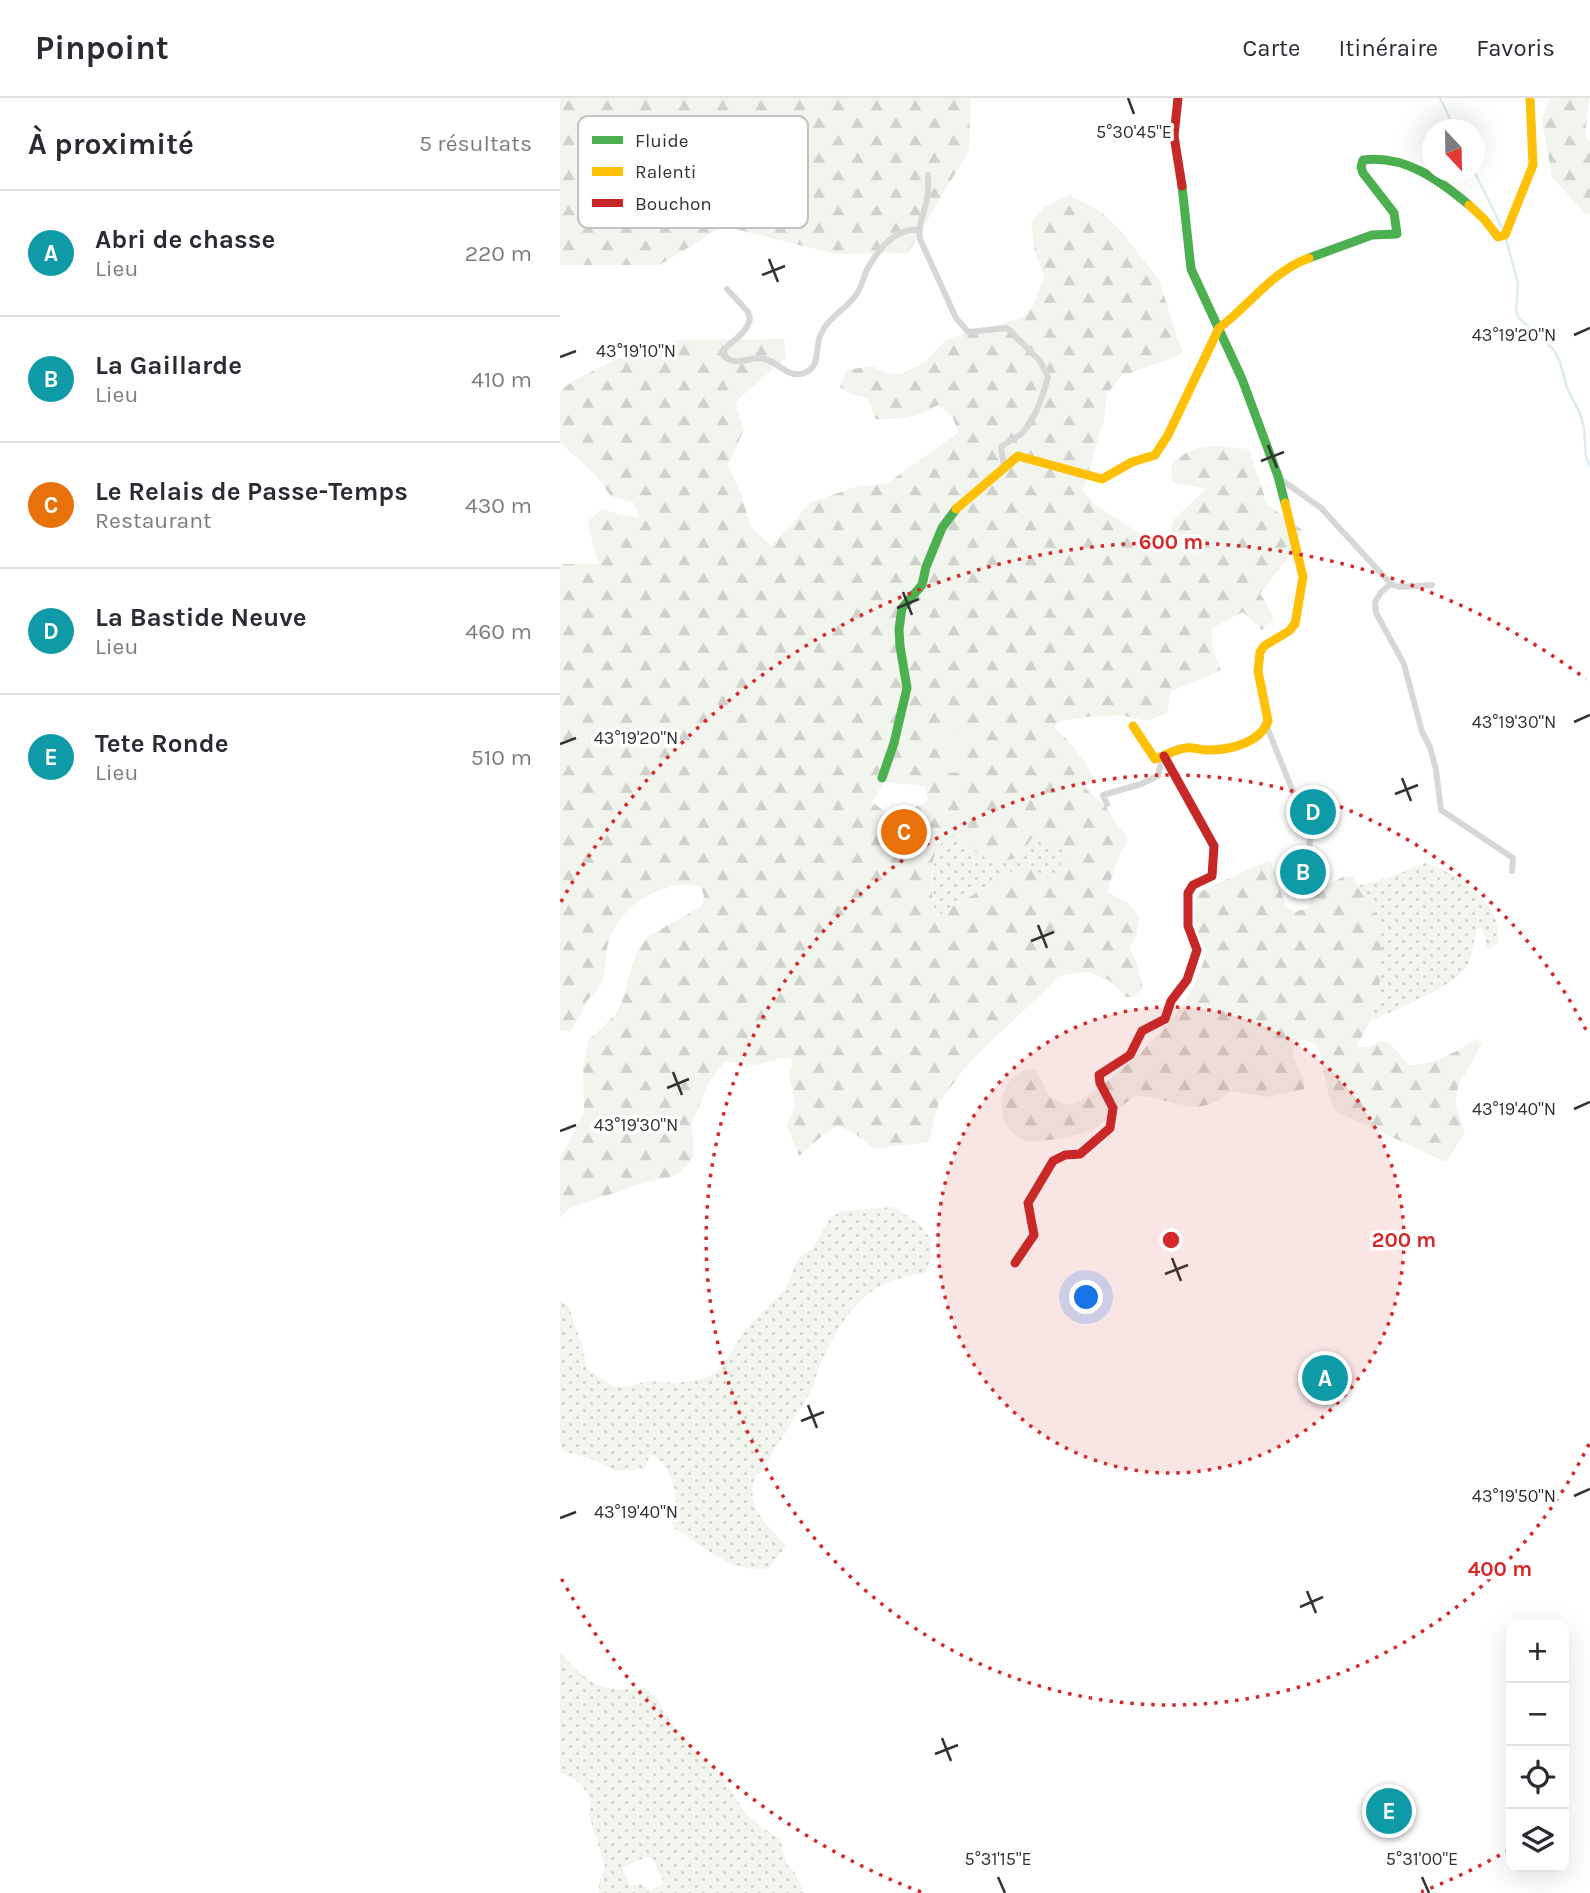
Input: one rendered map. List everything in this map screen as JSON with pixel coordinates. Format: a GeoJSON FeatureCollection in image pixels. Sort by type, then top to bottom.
{"type":"FeatureCollection","features":[{"type":"Feature","properties":{"kind":"street"},"geometry":{"type":"LineString","coordinates":[[1178,98],[1174,136],[1191,269],[1241,379],[1278,476],[1303,566],[1295,624],[1292,629],[1265,645],[1260,651],[1258,669],[1267,712],[1267,727],[1310,834],[1309,868],[1323,896]]}},
{"type":"Feature","properties":{"kind":"street"},"geometry":{"type":"LineString","coordinates":[[882,778],[894,743],[907,688],[900,646],[902,608],[922,585],[926,567],[942,528],[955,510],[1018,456],[1102,479],[1132,462],[1155,455],[1168,435],[1219,328],[1234,317],[1264,285],[1292,264],[1372,234],[1396,234],[1398,222],[1363,173],[1363,159],[1394,160],[1421,169],[1482,217],[1494,234],[1498,237],[1505,235],[1533,164],[1530,98]]}},
{"type":"Feature","properties":{"kind":"street"},"geometry":{"type":"LineString","coordinates":[[928,175],[927,199],[921,212],[920,239],[963,328],[976,333],[1007,328],[1040,361],[1048,377],[1029,424],[1019,435],[1001,447],[1004,466]]}},
{"type":"Feature","properties":{"kind":"street"},"geometry":{"type":"LineString","coordinates":[[727,289],[748,312],[750,319],[741,336],[731,341],[723,350],[724,356],[736,362],[765,359],[788,373],[807,373],[814,367],[820,336],[832,317],[854,298],[861,288],[868,266],[900,232],[907,229],[919,230]]}},
{"type":"Feature","properties":{"kind":"street"},"geometry":{"type":"LineString","coordinates":[[1278,476],[1321,508],[1391,584],[1399,587],[1432,585]]}},
{"type":"Feature","properties":{"kind":"street"},"geometry":{"type":"LineString","coordinates":[[1391,584],[1381,592],[1375,602],[1376,613],[1404,664],[1422,732],[1430,747],[1436,769],[1441,810],[1513,858],[1513,871]]}},
{"type":"Feature","properties":{"kind":"street"},"geometry":{"type":"LineString","coordinates":[[1133,726],[1155,759],[1185,748],[1207,750],[1228,747],[1253,739],[1267,727]]}},
{"type":"Feature","properties":{"kind":"street"},"geometry":{"type":"LineString","coordinates":[[1107,804],[1103,795],[1158,776],[1161,773],[1163,757]]}},
{"type":"Feature","properties":{"kind":"street"},"geometry":{"type":"LineString","coordinates":[[1015,1263],[1034,1235],[1028,1203],[1053,1161],[1065,1155],[1080,1154],[1110,1128],[1113,1108],[1100,1083],[1099,1075],[1130,1055],[1142,1031],[1165,1018],[1171,1001],[1187,980],[1197,950],[1188,926],[1188,893],[1193,885],[1212,876],[1214,846],[1163,757]]}},
{"type":"Feature","properties":{"kind":"green space"},"geometry":{"type":"Polygon","coordinates":[[[560,98],[971,98],[969,150],[908,253],[835,254],[731,228],[808,228],[808,116],[578,116],[578,228],[720,228],[660,265],[560,265],[560,98]]]}},
{"type":"Feature","properties":{"kind":"green space"},"geometry":{"type":"Polygon","coordinates":[[[1549,98],[1589,98],[1585,137],[1590,142],[1590,213],[1586,215],[1552,177],[1542,120],[1549,98]]]}},
{"type":"Feature","properties":{"kind":"green space"},"geometry":{"type":"Polygon","coordinates":[[[1070,195],[1102,213],[1122,232],[1159,280],[1182,352],[1171,359],[1121,376],[1107,394],[1104,419],[1083,491],[1095,505],[1165,549],[1174,519],[1206,489],[1173,482],[1171,466],[1189,452],[1207,446],[1249,449],[1267,504],[1302,530],[1291,554],[1260,594],[1274,620],[1262,630],[1243,612],[1212,628],[1212,646],[1221,671],[1171,691],[1167,713],[1146,721],[1121,715],[1086,717],[1060,721],[1054,727],[1074,747],[1095,778],[1084,787],[1106,807],[1128,840],[1120,853],[1107,892],[1128,903],[1139,916],[1137,934],[1129,947],[1137,963],[1143,988],[1134,997],[1126,997],[1109,980],[1089,972],[1062,975],[972,1059],[939,1102],[929,1142],[874,1149],[852,1131],[838,1126],[799,1156],[787,1126],[795,1105],[789,1076],[793,1061],[789,1057],[755,1065],[725,1061],[709,1082],[691,1126],[693,1158],[678,1175],[641,1184],[570,1208],[560,1218],[560,1159],[584,1112],[583,1069],[588,1041],[615,1015],[622,1002],[636,953],[647,937],[702,906],[704,896],[701,887],[672,886],[644,898],[632,907],[614,930],[608,944],[602,984],[586,1002],[571,1032],[560,1031],[560,567],[563,564],[599,564],[588,526],[590,519],[602,509],[639,517],[634,503],[611,496],[592,471],[560,443],[560,391],[573,381],[616,359],[678,340],[784,339],[786,358],[735,402],[744,430],[728,464],[752,529],[771,545],[792,525],[809,503],[858,486],[886,484],[958,433],[953,417],[938,405],[908,417],[875,419],[868,398],[851,394],[840,387],[846,370],[872,366],[886,374],[903,373],[925,362],[947,339],[1021,318],[1033,306],[1044,276],[1035,253],[1031,222],[1044,207],[1070,195]],[[884,782],[872,802],[895,819],[928,800],[924,786],[884,782]],[[1036,834],[1016,858],[992,864],[958,835],[947,840],[939,847],[932,869],[934,918],[1024,864],[1050,879],[1068,854],[1036,834]]]}},
{"type":"Feature","properties":{"kind":"green space"},"geometry":{"type":"Polygon","coordinates":[[[964,730],[967,772],[946,773],[944,732],[964,730]]]}},
{"type":"Feature","properties":{"kind":"green space"},"geometry":{"type":"Polygon","coordinates":[[[1036,834],[1069,854],[1050,879],[991,883],[934,918],[934,867],[941,843],[949,837],[960,836],[1016,858],[1036,834]]]}},
{"type":"Feature","properties":{"kind":"green space"},"geometry":{"type":"Polygon","coordinates":[[[1270,860],[1285,904],[1294,912],[1308,908],[1310,893],[1345,876],[1353,877],[1374,915],[1381,945],[1380,982],[1371,1018],[1356,1047],[1368,1047],[1380,1041],[1390,1043],[1408,1065],[1416,1065],[1444,1057],[1476,1039],[1482,1043],[1458,1087],[1455,1104],[1465,1133],[1446,1162],[1335,1111],[1319,1051],[1309,1041],[1300,1039],[1292,1050],[1304,1089],[1268,1097],[1232,1091],[1213,1103],[1196,1107],[1136,1096],[1094,1129],[1079,1134],[1026,1141],[1011,1131],[1004,1121],[1002,1097],[1013,1077],[1023,1071],[1035,1069],[1050,1097],[1072,1105],[1105,1083],[1140,1053],[1184,1003],[1199,974],[1207,951],[1195,923],[1197,893],[1270,860]]]}},
{"type":"Feature","properties":{"kind":"green space"},"geometry":{"type":"Polygon","coordinates":[[[1425,863],[1451,874],[1476,892],[1493,915],[1498,928],[1498,943],[1487,950],[1485,934],[1481,928],[1477,929],[1469,962],[1461,974],[1423,998],[1370,1020],[1379,991],[1380,968],[1357,886],[1385,879],[1425,863]]]}},
{"type":"Feature","properties":{"kind":"green space"},"geometry":{"type":"Polygon","coordinates":[[[894,1207],[928,1234],[931,1242],[930,1261],[925,1274],[887,1283],[872,1291],[848,1314],[819,1367],[809,1394],[754,1480],[752,1490],[756,1508],[786,1546],[768,1569],[742,1567],[729,1562],[673,1527],[676,1502],[674,1486],[665,1466],[655,1457],[650,1455],[645,1469],[614,1471],[595,1460],[563,1451],[560,1443],[560,1301],[569,1308],[587,1369],[612,1386],[626,1387],[648,1381],[676,1383],[706,1378],[720,1369],[746,1329],[785,1289],[799,1257],[813,1248],[830,1218],[842,1211],[894,1207]]]}},
{"type":"Feature","properties":{"kind":"green space"},"geometry":{"type":"Polygon","coordinates":[[[560,1653],[597,1685],[617,1689],[646,1688],[659,1701],[664,1713],[698,1755],[717,1770],[746,1814],[780,1839],[787,1865],[795,1873],[804,1893],[599,1893],[599,1883],[605,1866],[589,1815],[591,1804],[579,1782],[560,1772],[560,1653]],[[647,1857],[622,1867],[630,1886],[642,1884],[650,1891],[664,1884],[653,1859],[647,1857]]]}},
{"type":"Feature","properties":{"kind":"waterway"},"geometry":{"type":"LineString","coordinates":[[1440,98],[1450,119]]}},
{"type":"Feature","properties":{"kind":"waterway"},"geometry":{"type":"LineString","coordinates":[[1479,182],[1504,232]]}},
{"type":"Feature","properties":{"kind":"waterway"},"geometry":{"type":"LineString","coordinates":[[1506,239],[1518,283],[1518,317],[1554,350],[1560,362],[1567,388],[1584,428],[1586,457],[1590,466]]}},
{"type":"Feature","properties":{"kind":"traffic: fast"},"geometry":{"type":"LineString","coordinates":[[1309,258],[1372,235],[1397,234],[1394,213],[1363,173],[1363,160],[1378,159],[1407,165],[1433,178],[1469,205]]}},
{"type":"Feature","properties":{"kind":"traffic: fast"},"geometry":{"type":"LineString","coordinates":[[1182,186],[1191,269],[1242,379],[1278,476],[1285,503]]}},
{"type":"Feature","properties":{"kind":"traffic: fast"},"geometry":{"type":"LineString","coordinates":[[882,778],[894,743],[907,688],[900,646],[902,608],[922,585],[926,567],[942,528],[956,509]]}},
{"type":"Feature","properties":{"kind":"traffic: slow"},"geometry":{"type":"LineString","coordinates":[[1469,205],[1498,237],[1505,235],[1533,165],[1530,98]]}},
{"type":"Feature","properties":{"kind":"traffic: slow"},"geometry":{"type":"LineString","coordinates":[[956,509],[1018,456],[1102,479],[1132,462],[1155,455],[1168,435],[1219,328],[1272,280],[1309,258]]}},
{"type":"Feature","properties":{"kind":"traffic: slow"},"geometry":{"type":"LineString","coordinates":[[1133,726],[1155,759],[1186,748],[1208,750],[1235,747],[1251,740],[1264,729],[1268,721],[1258,671],[1260,652],[1264,646],[1289,631],[1295,624],[1303,577],[1285,503]]}},
{"type":"Feature","properties":{"kind":"traffic: jam"},"geometry":{"type":"LineString","coordinates":[[1178,98],[1174,136],[1182,186]]}},
{"type":"Feature","properties":{"kind":"traffic: jam"},"geometry":{"type":"LineString","coordinates":[[1015,1263],[1034,1235],[1028,1203],[1053,1161],[1065,1155],[1080,1154],[1110,1128],[1113,1108],[1100,1083],[1099,1075],[1130,1055],[1142,1031],[1165,1019],[1171,1001],[1187,980],[1197,950],[1188,926],[1188,893],[1193,885],[1212,876],[1214,846],[1164,756]]}},
{"type":"Feature","properties":{"kind":"place","name":"La Bastide Neuve"},"geometry":{"type":"Point","coordinates":[1313,812]}},
{"type":"Feature","properties":{"kind":"place","name":"Le Relais de Passe-Temps"},"geometry":{"type":"Point","coordinates":[904,832]}},
{"type":"Feature","properties":{"kind":"place","name":"La Gaillarde"},"geometry":{"type":"Point","coordinates":[1303,872]}},
{"type":"Feature","properties":{"kind":"place","name":"Abri de chasse"},"geometry":{"type":"Point","coordinates":[1325,1378]}},
{"type":"Feature","properties":{"kind":"place","name":"Tete Ronde"},"geometry":{"type":"Point","coordinates":[1389,1811]}}]}
